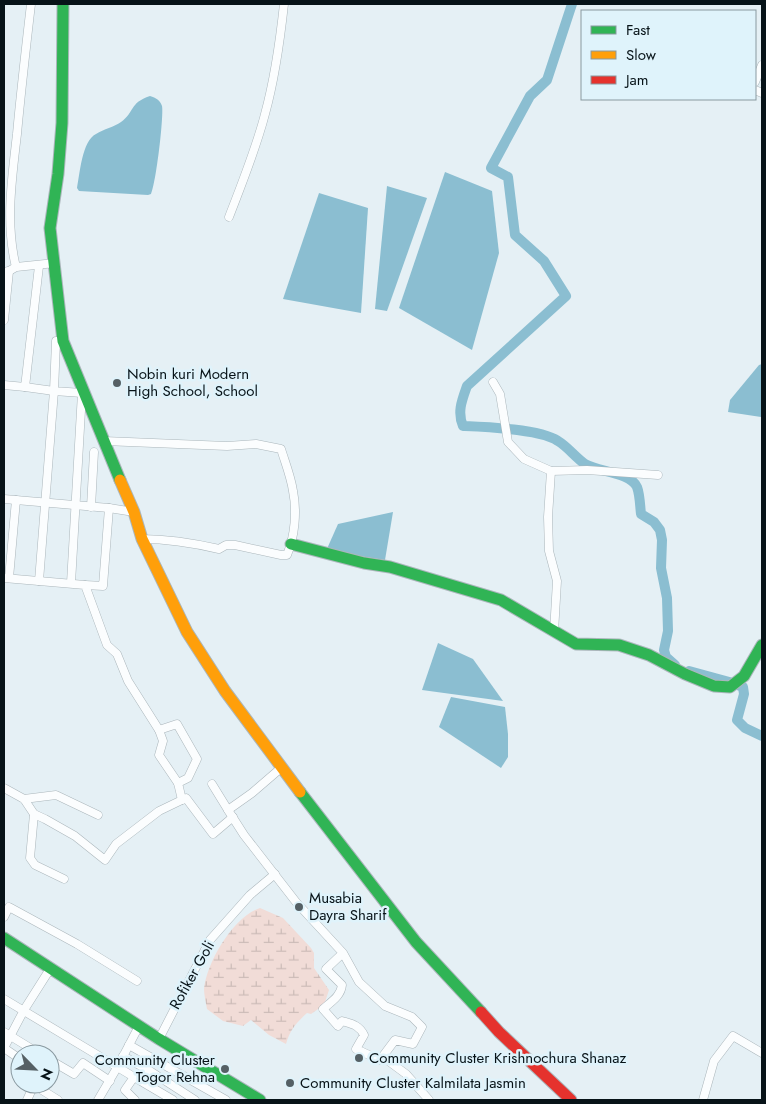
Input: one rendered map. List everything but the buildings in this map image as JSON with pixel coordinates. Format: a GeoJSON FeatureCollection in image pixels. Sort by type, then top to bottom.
{"type":"FeatureCollection","features":[{"type":"Feature","properties":{"kind":"street"},"geometry":{"type":"LineString","coordinates":[[4,320],[12,252],[10,218],[14,165],[31,4]]}},
{"type":"Feature","properties":{"kind":"street"},"geometry":{"type":"LineString","coordinates":[[63,4],[60,140],[58,174],[50,228],[63,341],[83,394],[134,512],[142,539],[187,632],[225,691],[320,820],[416,942],[499,1032],[571,1100]]}},
{"type":"Feature","properties":{"kind":"street"},"geometry":{"type":"LineString","coordinates":[[229,217],[251,159],[265,114],[274,76],[284,4]]}},
{"type":"Feature","properties":{"kind":"street"},"geometry":{"type":"LineString","coordinates":[[756,80],[762,66]]}},
{"type":"Feature","properties":{"kind":"street"},"geometry":{"type":"LineString","coordinates":[[4,164],[14,165]]}},
{"type":"Feature","properties":{"kind":"street"},"geometry":{"type":"LineString","coordinates":[[9,270],[55,263]]}},
{"type":"Feature","properties":{"kind":"street"},"geometry":{"type":"LineString","coordinates":[[25,387],[39,266]]}},
{"type":"Feature","properties":{"kind":"street"},"geometry":{"type":"LineString","coordinates":[[39,581],[54,391],[56,341],[63,341]]}},
{"type":"Feature","properties":{"kind":"street"},"geometry":{"type":"LineString","coordinates":[[493,382],[500,394],[508,442],[524,459],[551,471],[587,470],[658,475]]}},
{"type":"Feature","properties":{"kind":"street"},"geometry":{"type":"LineString","coordinates":[[4,385],[83,394]]}},
{"type":"Feature","properties":{"kind":"street"},"geometry":{"type":"LineString","coordinates":[[71,583],[83,394]]}},
{"type":"Feature","properties":{"kind":"street"},"geometry":{"type":"LineString","coordinates":[[104,442],[227,446],[256,444],[281,448],[293,491],[292,544],[286,555],[235,546],[226,545],[219,549],[165,539],[142,539]]}},
{"type":"Feature","properties":{"kind":"street"},"geometry":{"type":"LineString","coordinates":[[91,507],[94,452]]}},
{"type":"Feature","properties":{"kind":"street"},"geometry":{"type":"LineString","coordinates":[[551,471],[548,517],[549,551],[557,581],[554,632]]}},
{"type":"Feature","properties":{"kind":"street"},"geometry":{"type":"LineString","coordinates":[[4,499],[110,508],[134,512]]}},
{"type":"Feature","properties":{"kind":"street"},"geometry":{"type":"LineString","coordinates":[[16,500],[6,578],[85,585],[103,586],[110,508]]}},
{"type":"Feature","properties":{"kind":"street"},"geometry":{"type":"LineString","coordinates":[[292,544],[364,563],[390,567],[501,600],[576,644],[619,645],[649,655],[685,674],[714,686],[730,687],[744,676],[762,645]]}},
{"type":"Feature","properties":{"kind":"street"},"geometry":{"type":"LineString","coordinates":[[85,585],[107,645],[117,654],[128,681],[160,730],[163,741],[159,755],[178,783],[182,800]]}},
{"type":"Feature","properties":{"kind":"street"},"geometry":{"type":"LineString","coordinates":[[160,730],[177,724],[197,759],[188,778],[178,783]]}},
{"type":"Feature","properties":{"kind":"street"},"geometry":{"type":"LineString","coordinates":[[228,810],[252,793],[281,768]]}},
{"type":"Feature","properties":{"kind":"street"},"geometry":{"type":"LineString","coordinates":[[212,784],[228,810],[296,902],[343,953],[359,982],[385,1006],[412,1017],[422,1027],[414,1044],[395,1040],[380,1060],[356,1049],[364,1035],[360,1028],[355,1024],[342,1020],[338,1026],[323,1008],[341,990],[342,985],[326,969],[343,953]]}},
{"type":"Feature","properties":{"kind":"street"},"geometry":{"type":"LineString","coordinates":[[4,788],[24,799],[34,814],[75,836],[104,860],[116,844],[159,811],[186,798],[213,834],[233,817]]}},
{"type":"Feature","properties":{"kind":"street"},"geometry":{"type":"LineString","coordinates":[[24,799],[56,795],[98,814]]}},
{"type":"Feature","properties":{"kind":"street"},"geometry":{"type":"LineString","coordinates":[[34,814],[30,858],[35,865],[64,878]]}},
{"type":"Feature","properties":{"kind":"street","name":"Rofiker Goli"},"geometry":{"type":"LineString","coordinates":[[158,1038],[210,940],[250,895],[275,874]]}},
{"type":"Feature","properties":{"kind":"street"},"geometry":{"type":"LineString","coordinates":[[4,918],[9,908],[77,944],[137,982]]}},
{"type":"Feature","properties":{"kind":"street"},"geometry":{"type":"LineString","coordinates":[[4,938],[139,1026],[260,1100]]}},
{"type":"Feature","properties":{"kind":"street"},"geometry":{"type":"LineString","coordinates":[[4,1048],[7,1034],[50,969]]}},
{"type":"Feature","properties":{"kind":"street"},"geometry":{"type":"LineString","coordinates":[[4,999],[173,1100]]}},
{"type":"Feature","properties":{"kind":"street"},"geometry":{"type":"LineString","coordinates":[[98,1100],[139,1026]]}},
{"type":"Feature","properties":{"kind":"street"},"geometry":{"type":"LineString","coordinates":[[7,1034],[24,1044]]}},
{"type":"Feature","properties":{"kind":"street"},"geometry":{"type":"LineString","coordinates":[[703,1100],[714,1061],[733,1036],[762,1053]]}},
{"type":"Feature","properties":{"kind":"street"},"geometry":{"type":"LineString","coordinates":[[129,1045],[226,1100]]}},
{"type":"Feature","properties":{"kind":"street"},"geometry":{"type":"LineString","coordinates":[[123,1056],[195,1100]]}},
{"type":"Feature","properties":{"kind":"street"},"geometry":{"type":"LineString","coordinates":[[383,1057],[406,1074],[429,1100]]}},
{"type":"Feature","properties":{"kind":"street"},"geometry":{"type":"LineString","coordinates":[[60,1066],[74,1074],[83,1062],[110,1081]]}},
{"type":"Feature","properties":{"kind":"street"},"geometry":{"type":"LineString","coordinates":[[134,1077],[125,1090],[135,1100]]}},
{"type":"Feature","properties":{"kind":"street"},"geometry":{"type":"LineString","coordinates":[[27,1100],[34,1086],[58,1100]]}},
{"type":"Feature","properties":{"kind":"green space"},"geometry":{"type":"Polygon","coordinates":[[[260,908],[283,918],[311,948],[314,953],[314,968],[329,990],[324,1005],[311,1014],[307,1013],[300,1020],[286,1044],[269,1035],[251,1020],[243,1026],[223,1021],[207,1009],[204,989],[210,966],[216,954],[231,930],[250,913],[260,908]]]}},
{"type":"Feature","properties":{"kind":"water"},"geometry":{"type":"Polygon","coordinates":[[[150,96],[156,98],[162,106],[161,136],[151,194],[79,191],[77,188],[82,158],[91,138],[99,132],[121,122],[135,105],[150,96]]]}},
{"type":"Feature","properties":{"kind":"water"},"geometry":{"type":"Polygon","coordinates":[[[445,172],[492,191],[499,253],[472,350],[399,308],[445,172]]]}},
{"type":"Feature","properties":{"kind":"water"},"geometry":{"type":"Polygon","coordinates":[[[387,186],[427,198],[387,311],[375,309],[387,186]]]}},
{"type":"Feature","properties":{"kind":"water"},"geometry":{"type":"Polygon","coordinates":[[[319,193],[368,208],[361,313],[283,299],[319,193]]]}},
{"type":"Feature","properties":{"kind":"water"},"geometry":{"type":"Polygon","coordinates":[[[762,364],[761,417],[728,412],[730,400],[759,365],[762,364]]]}},
{"type":"Feature","properties":{"kind":"water"},"geometry":{"type":"Polygon","coordinates":[[[393,512],[385,560],[326,551],[338,524],[393,512]]]}},
{"type":"Feature","properties":{"kind":"water"},"geometry":{"type":"Polygon","coordinates":[[[438,643],[473,659],[503,701],[422,690],[438,643]]]}},
{"type":"Feature","properties":{"kind":"water"},"geometry":{"type":"Polygon","coordinates":[[[451,697],[505,707],[508,757],[501,768],[439,727],[451,697]]]}},
{"type":"Feature","properties":{"kind":"waterway"},"geometry":{"type":"LineString","coordinates":[[572,4],[547,80],[530,96],[491,168],[508,177],[515,235],[544,261],[566,296],[467,386],[460,416],[463,426],[512,429],[550,437],[562,443],[585,464],[621,475],[633,482],[638,490],[641,514],[654,522],[660,530],[662,540],[661,568],[667,598],[668,631],[664,650],[666,657],[675,665]]}},
{"type":"Feature","properties":{"kind":"waterway"},"geometry":{"type":"LineString","coordinates":[[689,671],[743,687],[744,694],[737,720],[745,728],[762,736]]}},
{"type":"Feature","properties":{"kind":"traffic: fast"},"geometry":{"type":"LineString","coordinates":[[63,4],[62,123],[58,174],[50,228],[63,341],[120,480]]}},
{"type":"Feature","properties":{"kind":"traffic: fast"},"geometry":{"type":"LineString","coordinates":[[291,544],[364,563],[390,567],[501,600],[576,644],[619,645],[649,655],[685,674],[714,686],[730,687],[744,676],[762,645]]}},
{"type":"Feature","properties":{"kind":"traffic: fast"},"geometry":{"type":"LineString","coordinates":[[300,792],[416,942],[481,1012]]}},
{"type":"Feature","properties":{"kind":"traffic: fast"},"geometry":{"type":"LineString","coordinates":[[4,938],[159,1039],[260,1100]]}},
{"type":"Feature","properties":{"kind":"traffic: slow"},"geometry":{"type":"LineString","coordinates":[[120,480],[134,512],[142,539],[187,632],[225,691],[300,792]]}},
{"type":"Feature","properties":{"kind":"traffic: jam"},"geometry":{"type":"LineString","coordinates":[[481,1012],[499,1032],[571,1100]]}},
{"type":"Feature","properties":{"kind":"place","name":"Nobin kuri Modern High School, School"},"geometry":{"type":"Point","coordinates":[117,383]}},
{"type":"Feature","properties":{"kind":"place","name":"Musabia Dayra Sharif"},"geometry":{"type":"Point","coordinates":[299,907]}},
{"type":"Feature","properties":{"kind":"place","name":"Community Cluster Krishnochura Shanaz"},"geometry":{"type":"Point","coordinates":[359,1058]}},
{"type":"Feature","properties":{"kind":"place","name":"Community Cluster Togor Rehna"},"geometry":{"type":"Point","coordinates":[225,1069]}},
{"type":"Feature","properties":{"kind":"place","name":"Community Cluster Kalmilata Jasmin"},"geometry":{"type":"Point","coordinates":[290,1083]}}]}
